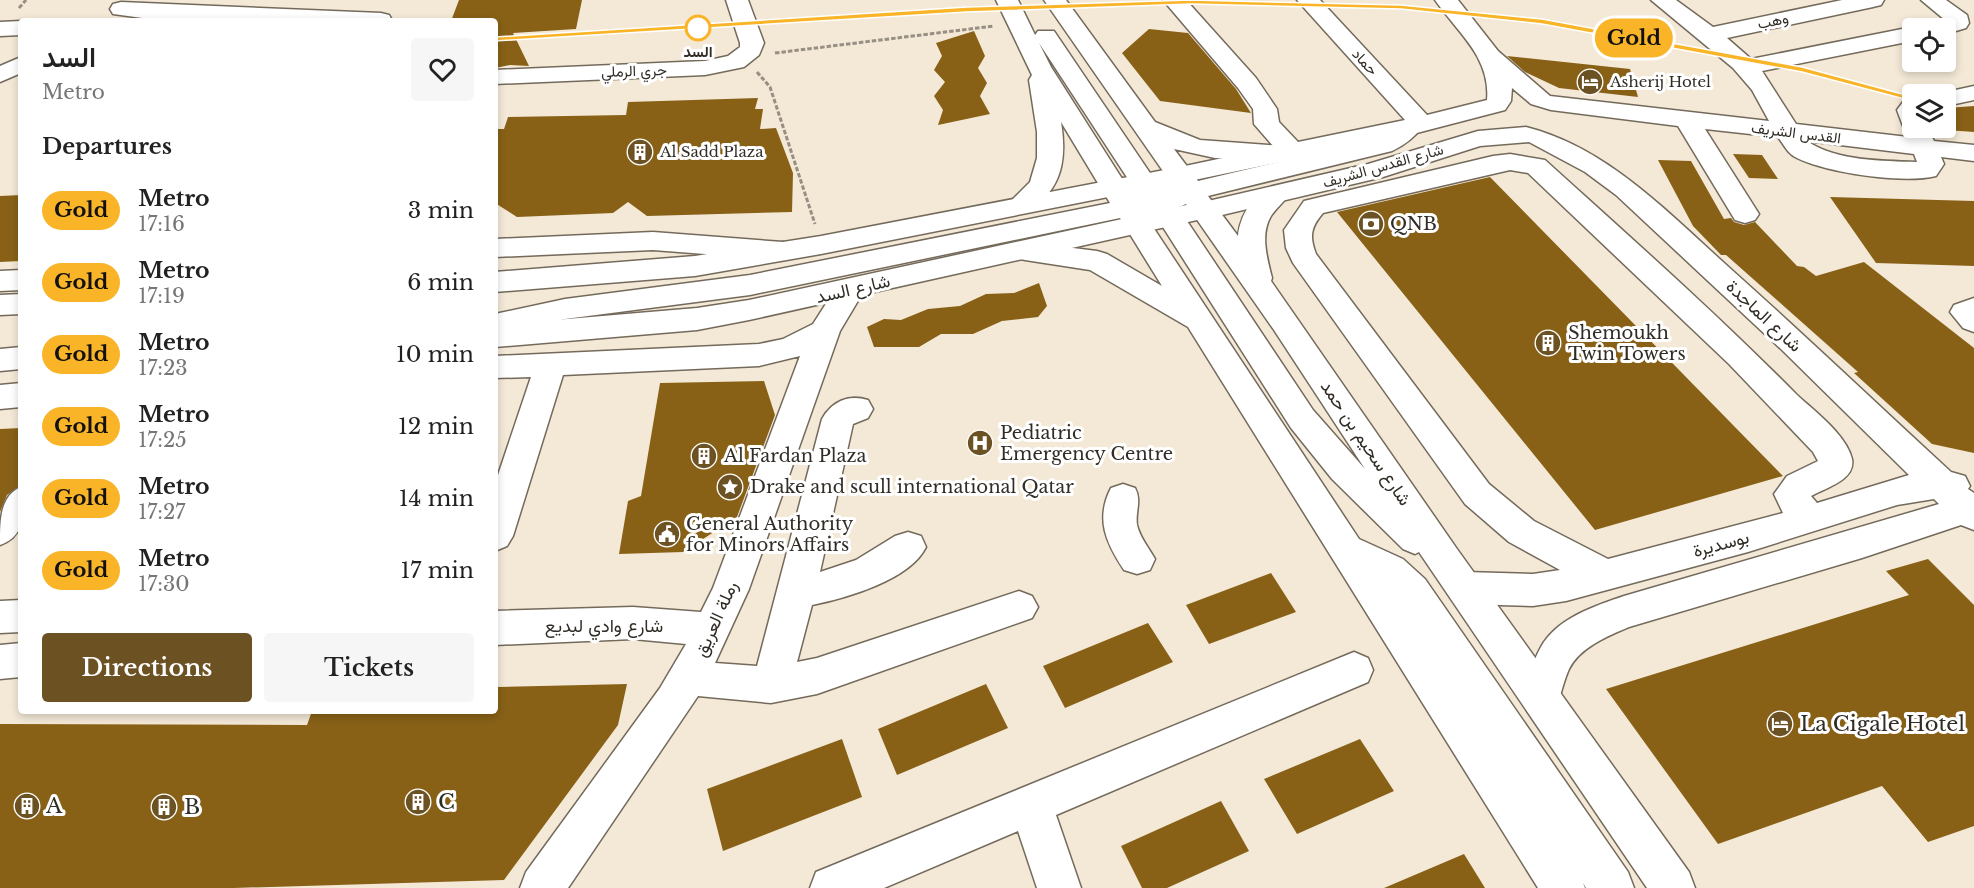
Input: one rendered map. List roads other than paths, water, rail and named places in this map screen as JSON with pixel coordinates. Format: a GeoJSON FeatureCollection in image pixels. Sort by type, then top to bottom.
{"type":"FeatureCollection","features":[{"type":"Feature","properties":{"kind":"main road"},"geometry":{"type":"LineString","coordinates":[[142,0],[160,6],[169,12]]}},
{"type":"Feature","properties":{"kind":"main road"},"geometry":{"type":"LineString","coordinates":[[381,18],[394,0]]}},
{"type":"Feature","properties":{"kind":"main road","name":"جري الرملي"},"geometry":{"type":"LineString","coordinates":[[498,81],[722,67],[745,57],[751,50],[752,43],[737,0]]}},
{"type":"Feature","properties":{"kind":"main road","name":"شارع سحيم بن حمد"},"geometry":{"type":"LineString","coordinates":[[1007,0],[1015,11],[1039,67],[1158,200],[1260,288],[1672,888]]}},
{"type":"Feature","properties":{"kind":"main road","name":"شارع سحيم بن حمد"},"geometry":{"type":"LineString","coordinates":[[1055,0],[1142,124],[1158,200],[1198,320],[1563,888]]}},
{"type":"Feature","properties":{"kind":"main road"},"geometry":{"type":"LineString","coordinates":[[1174,0],[1247,83],[1264,109],[1267,124],[1289,152]]}},
{"type":"Feature","properties":{"kind":"main road","name":"حماد"},"geometry":{"type":"LineString","coordinates":[[1308,0],[1415,125]]}},
{"type":"Feature","properties":{"kind":"main road"},"geometry":{"type":"LineString","coordinates":[[1446,0],[1487,53],[1499,74],[1501,91],[1497,103]]}},
{"type":"Feature","properties":{"kind":"main road"},"geometry":{"type":"LineString","coordinates":[[1662,0],[1746,67],[1760,82],[1801,150],[1818,158],[1927,170],[1930,167],[1921,138]]}},
{"type":"Feature","properties":{"kind":"main road","name":"وهب"},"geometry":{"type":"LineString","coordinates":[[1707,35],[1873,0]]}},
{"type":"Feature","properties":{"kind":"main road"},"geometry":{"type":"LineString","coordinates":[[1932,0],[1959,20],[1956,25]]}},
{"type":"Feature","properties":{"kind":"main road"},"geometry":{"type":"LineString","coordinates":[[104,18],[128,4],[169,12],[327,18]]}},
{"type":"Feature","properties":{"kind":"main road"},"geometry":{"type":"LineString","coordinates":[[1015,11],[1041,29],[1158,200],[1302,418],[1344,470],[1377,505],[1455,574]]}},
{"type":"Feature","properties":{"kind":"main road"},"geometry":{"type":"LineString","coordinates":[[0,28],[18,28]]}},
{"type":"Feature","properties":{"kind":"main road"},"geometry":{"type":"LineString","coordinates":[[1746,67],[1902,36]]}},
{"type":"Feature","properties":{"kind":"main road"},"geometry":{"type":"LineString","coordinates":[[1487,53],[1546,101],[1566,114],[1569,122]]}},
{"type":"Feature","properties":{"kind":"main road"},"geometry":{"type":"LineString","coordinates":[[0,75],[18,66]]}},
{"type":"Feature","properties":{"kind":"main road"},"geometry":{"type":"LineString","coordinates":[[1020,206],[1043,184],[1050,165],[1050,131],[1039,67]]}},
{"type":"Feature","properties":{"kind":"main road"},"geometry":{"type":"LineString","coordinates":[[1956,97],[1974,93]]}},
{"type":"Feature","properties":{"kind":"main road","name":"شارع القدس الشريف"},"geometry":{"type":"LineString","coordinates":[[1158,200],[1289,152],[1415,125],[1517,96],[1546,101]]}},
{"type":"Feature","properties":{"kind":"main road","name":"القدس الشريف"},"geometry":{"type":"LineString","coordinates":[[1546,101],[1618,112],[1789,132]]}},
{"type":"Feature","properties":{"kind":"main road","name":"شارع الماجدة"},"geometry":{"type":"LineString","coordinates":[[1497,103],[1494,113],[1499,122],[1532,136],[1607,175],[1966,501]]}},
{"type":"Feature","properties":{"kind":"main road","name":"القدس الشريف"},"geometry":{"type":"LineString","coordinates":[[1569,122],[1618,112]]}},
{"type":"Feature","properties":{"kind":"main road"},"geometry":{"type":"LineString","coordinates":[[1686,120],[1745,214]]}},
{"type":"Feature","properties":{"kind":"main road","name":"شارع القدس الشريف"},"geometry":{"type":"LineString","coordinates":[[1158,200],[1277,193],[1374,171],[1478,139],[1563,133],[1569,122]]}},
{"type":"Feature","properties":{"kind":"main road"},"geometry":{"type":"LineString","coordinates":[[1142,124],[1169,140],[1199,149],[1289,152]]}},
{"type":"Feature","properties":{"kind":"main road"},"geometry":{"type":"LineString","coordinates":[[498,324],[565,309],[829,275],[1383,146],[1415,125]]}},
{"type":"Feature","properties":{"kind":"main road"},"geometry":{"type":"LineString","coordinates":[[1921,138],[1974,153]]}},
{"type":"Feature","properties":{"kind":"main road"},"geometry":{"type":"LineString","coordinates":[[1607,576],[1522,533],[1495,515],[1303,256],[1296,239],[1299,222],[1314,207],[1335,200],[1510,162],[1523,162],[1541,170],[1740,356],[1820,437],[1835,459],[1835,468],[1799,486],[1791,494],[1792,499],[1826,514],[1862,522],[1866,531],[1862,543]]}},
{"type":"Feature","properties":{"kind":"main road"},"geometry":{"type":"LineString","coordinates":[[1260,288],[1251,248],[1252,224],[1257,213],[1277,193]]}},
{"type":"Feature","properties":{"kind":"main road","name":"شارع السد"},"geometry":{"type":"LineString","coordinates":[[498,336],[697,319],[829,275],[1020,206],[1158,200]]}},
{"type":"Feature","properties":{"kind":"main road","name":"شارع السد"},"geometry":{"type":"LineString","coordinates":[[498,248],[653,241],[704,243],[783,251],[829,275],[1025,251],[1158,200]]}},
{"type":"Feature","properties":{"kind":"main road"},"geometry":{"type":"LineString","coordinates":[[1605,230],[1655,217]]}},
{"type":"Feature","properties":{"kind":"main road","name":"شارع السد"},"geometry":{"type":"LineString","coordinates":[[498,282],[674,268],[783,251]]}},
{"type":"Feature","properties":{"kind":"main road"},"geometry":{"type":"LineString","coordinates":[[1025,251],[1097,261],[1123,274],[1174,309],[1198,320]]}},
{"type":"Feature","properties":{"kind":"main road","name":"رملة العريق"},"geometry":{"type":"LineString","coordinates":[[542,888],[689,677],[712,630],[731,589],[832,316],[829,275]]}},
{"type":"Feature","properties":{"kind":"main road"},"geometry":{"type":"LineString","coordinates":[[0,280],[18,280]]}},
{"type":"Feature","properties":{"kind":"main road"},"geometry":{"type":"LineString","coordinates":[[0,305],[18,304]]}},
{"type":"Feature","properties":{"kind":"main road"},"geometry":{"type":"LineString","coordinates":[[1974,308],[1965,312],[1974,321]]}},
{"type":"Feature","properties":{"kind":"main road","name":"شارع السد"},"geometry":{"type":"LineString","coordinates":[[498,367],[743,355],[791,348],[825,331]]}},
{"type":"Feature","properties":{"kind":"main road"},"geometry":{"type":"LineString","coordinates":[[1740,356],[1793,342]]}},
{"type":"Feature","properties":{"kind":"main road"},"geometry":{"type":"LineString","coordinates":[[743,355],[776,374],[807,384]]}},
{"type":"Feature","properties":{"kind":"main road"},"geometry":{"type":"LineString","coordinates":[[0,360],[18,358]]}},
{"type":"Feature","properties":{"kind":"main road"},"geometry":{"type":"LineString","coordinates":[[498,527],[551,364]]}},
{"type":"Feature","properties":{"kind":"main road"},"geometry":{"type":"LineString","coordinates":[[0,397],[18,395]]}},
{"type":"Feature","properties":{"kind":"main road"},"geometry":{"type":"LineString","coordinates":[[771,685],[797,591],[838,419],[845,411],[857,408]]}},
{"type":"Feature","properties":{"kind":"main road","name":"بوسديرة"},"geometry":{"type":"LineString","coordinates":[[1455,574],[1533,590],[1607,576],[1826,514],[1904,488],[1924,484],[1966,501]]}},
{"type":"Feature","properties":{"kind":"main road"},"geometry":{"type":"LineString","coordinates":[[1123,498],[1117,513],[1119,524],[1137,559]]}},
{"type":"Feature","properties":{"kind":"main road"},"geometry":{"type":"LineString","coordinates":[[1541,696],[1556,657],[1569,641],[1592,625],[1624,612],[1862,543],[1966,501]]}},
{"type":"Feature","properties":{"kind":"main road"},"geometry":{"type":"LineString","coordinates":[[12,540],[18,514]]}},
{"type":"Feature","properties":{"kind":"main road"},"geometry":{"type":"LineString","coordinates":[[797,591],[822,588],[869,573],[908,547]]}},
{"type":"Feature","properties":{"kind":"main road"},"geometry":{"type":"LineString","coordinates":[[1347,550],[1390,570],[1412,590],[1612,888]]}},
{"type":"Feature","properties":{"kind":"main road"},"geometry":{"type":"LineString","coordinates":[[1681,555],[1683,568],[1696,582],[1709,588]]}},
{"type":"Feature","properties":{"kind":"main road"},"geometry":{"type":"LineString","coordinates":[[689,677],[745,685],[771,685],[817,676],[1018,607]]}},
{"type":"Feature","properties":{"kind":"main road"},"geometry":{"type":"LineString","coordinates":[[0,617],[18,616]]}},
{"type":"Feature","properties":{"kind":"main road","name":"شارع وادي لبديع"},"geometry":{"type":"LineString","coordinates":[[498,628],[633,623],[712,630]]}},
{"type":"Feature","properties":{"kind":"main road"},"geometry":{"type":"LineString","coordinates":[[0,662],[18,660]]}},
{"type":"Feature","properties":{"kind":"main road"},"geometry":{"type":"LineString","coordinates":[[832,888],[1354,670]]}},
{"type":"Feature","properties":{"kind":"main road"},"geometry":{"type":"LineString","coordinates":[[1030,805],[1059,888]]}},
{"type":"Feature","properties":{"kind":"metro line","name":"Gold"},"geometry":{"type":"LineString","coordinates":[[498,39],[967,9],[1191,2],[1401,7],[1542,22],[1802,69],[1902,95]]}},
{"type":"Feature","properties":{"kind":"place","name":"السد"},"geometry":{"type":"Point","coordinates":[698,28]}},
{"type":"Feature","properties":{"kind":"place","name":"Asherij Hotel"},"geometry":{"type":"Point","coordinates":[1590,82]}},
{"type":"Feature","properties":{"kind":"place","name":"Al Sadd Plaza"},"geometry":{"type":"Point","coordinates":[640,152]}},
{"type":"Feature","properties":{"kind":"place","name":"QNB"},"geometry":{"type":"Point","coordinates":[1371,224]}},
{"type":"Feature","properties":{"kind":"place","name":"Shemoukh Twin Towers"},"geometry":{"type":"Point","coordinates":[1548,343]}},
{"type":"Feature","properties":{"kind":"place","name":"Pediatric Emergency Centre"},"geometry":{"type":"Point","coordinates":[980,443]}},
{"type":"Feature","properties":{"kind":"place","name":"Al Fardan Plaza"},"geometry":{"type":"Point","coordinates":[704,456]}},
{"type":"Feature","properties":{"kind":"place","name":"Drake and scull international Qatar"},"geometry":{"type":"Point","coordinates":[730,487]}},
{"type":"Feature","properties":{"kind":"place","name":"General Authority for Minors Affairs"},"geometry":{"type":"Point","coordinates":[667,534]}},
{"type":"Feature","properties":{"kind":"place","name":"La Cigale Hotel"},"geometry":{"type":"Point","coordinates":[1780,724]}},
{"type":"Feature","properties":{"kind":"place","name":"C"},"geometry":{"type":"Point","coordinates":[418,802]}},
{"type":"Feature","properties":{"kind":"place","name":"A"},"geometry":{"type":"Point","coordinates":[27,806]}},
{"type":"Feature","properties":{"kind":"place","name":"B"},"geometry":{"type":"Point","coordinates":[164,807]}}]}
